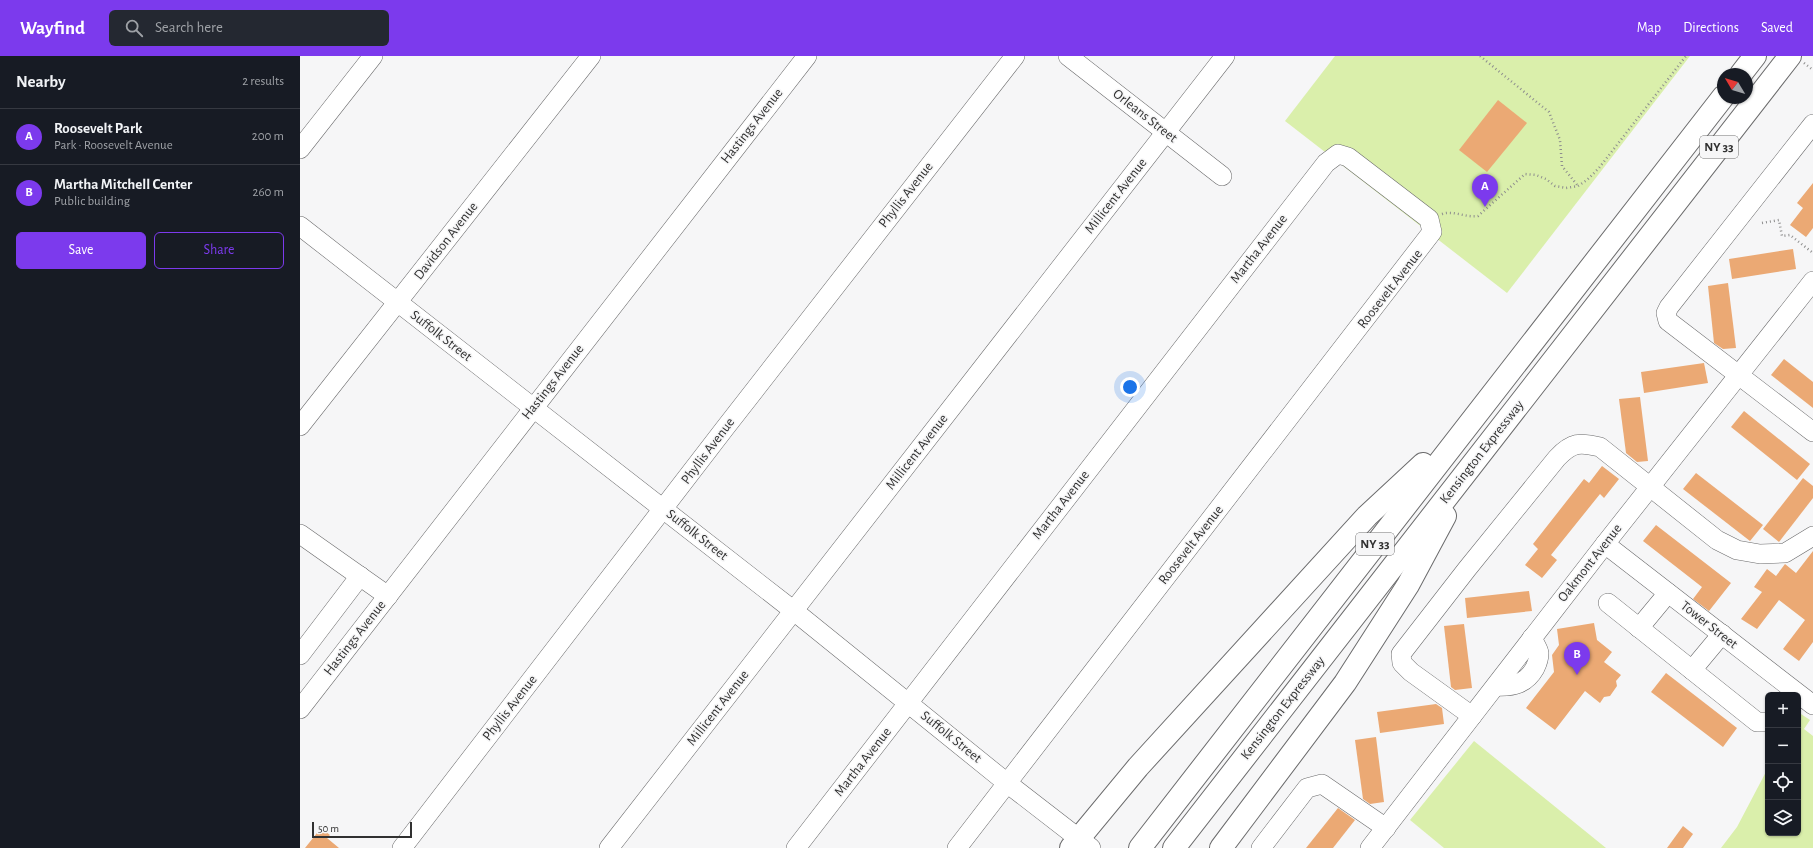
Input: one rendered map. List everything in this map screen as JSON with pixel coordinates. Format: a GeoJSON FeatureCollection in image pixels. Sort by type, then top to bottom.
{"type":"FeatureCollection","features":[{"type":"Feature","properties":{"kind":"highway"},"geometry":{"type":"LineString","coordinates":[[1746,68],[1755,56]]}},
{"type":"Feature","properties":{"kind":"highway","name":"Kensington Expressway"},"geometry":{"type":"LineString","coordinates":[[1176,846],[1790,56]]}},
{"type":"Feature","properties":{"kind":"highway","name":"Kensington Expressway"},"geometry":{"type":"LineString","coordinates":[[1140,848],[1468,423],[1718,104]]}},
{"type":"Feature","properties":{"kind":"highway"},"geometry":{"type":"LineString","coordinates":[[1080,845],[1138,767],[1367,516],[1468,423]]}},
{"type":"Feature","properties":{"kind":"highway"},"geometry":{"type":"LineString","coordinates":[[1221,848],[1319,720],[1366,652],[1408,585],[1474,461]]}},
{"type":"Feature","properties":{"kind":"street"},"geometry":{"type":"LineString","coordinates":[[300,149],[373,56]]}},
{"type":"Feature","properties":{"kind":"street","name":"Davidson Avenue"},"geometry":{"type":"LineString","coordinates":[[300,426],[591,56]]}},
{"type":"Feature","properties":{"kind":"street","name":"Hastings Avenue"},"geometry":{"type":"LineString","coordinates":[[300,709],[306,689],[388,596],[533,407],[807,56]]}},
{"type":"Feature","properties":{"kind":"street","name":"Phyllis Avenue"},"geometry":{"type":"LineString","coordinates":[[402,848],[1015,56]]}},
{"type":"Feature","properties":{"kind":"street","name":"Orleans Street"},"geometry":{"type":"LineString","coordinates":[[1068,56],[1222,176]]}},
{"type":"Feature","properties":{"kind":"street","name":"Millicent Avenue"},"geometry":{"type":"LineString","coordinates":[[609,848],[1225,56]]}},
{"type":"Feature","properties":{"kind":"street"},"geometry":{"type":"LineString","coordinates":[[1813,124],[1669,307],[1666,313],[1668,321],[1813,432]]}},
{"type":"Feature","properties":{"kind":"street","name":"Martha Avenue"},"geometry":{"type":"LineString","coordinates":[[796,848],[1326,163],[1338,154],[1348,157],[1428,219]]}},
{"type":"Feature","properties":{"kind":"street","name":"Roosevelt Avenue"},"geometry":{"type":"LineString","coordinates":[[957,848],[1426,242],[1432,232],[1428,219]]}},
{"type":"Feature","properties":{"kind":"street","name":"Suffolk Street"},"geometry":{"type":"LineString","coordinates":[[300,226],[909,702],[1080,845]]}},
{"type":"Feature","properties":{"kind":"street","name":"Oakmont Avenue"},"geometry":{"type":"LineString","coordinates":[[1370,848],[1650,486],[1813,281]]}},
{"type":"Feature","properties":{"kind":"street"},"geometry":{"type":"LineString","coordinates":[[1472,716],[1410,672],[1402,663],[1401,654],[1467,568],[1557,458],[1568,447],[1578,444],[1600,447],[1717,540],[1737,550],[1760,554],[1785,553],[1813,536]]}},
{"type":"Feature","properties":{"kind":"street"},"geometry":{"type":"LineString","coordinates":[[300,534],[388,596]]}},
{"type":"Feature","properties":{"kind":"street","name":"Tower Street"},"geometry":{"type":"LineString","coordinates":[[1605,544],[1722,634],[1792,692]]}},
{"type":"Feature","properties":{"kind":"street"},"geometry":{"type":"LineString","coordinates":[[300,655],[360,576]]}},
{"type":"Feature","properties":{"kind":"street"},"geometry":{"type":"LineString","coordinates":[[1639,628],[1668,593]]}},
{"type":"Feature","properties":{"kind":"street"},"geometry":{"type":"LineString","coordinates":[[1608,603],[1757,722],[1765,722]]}},
{"type":"Feature","properties":{"kind":"street"},"geometry":{"type":"LineString","coordinates":[[1692,670],[1722,634]]}},
{"type":"Feature","properties":{"kind":"street","name":"Tower Street"},"geometry":{"type":"LineString","coordinates":[[1801,698],[1813,705]]}},
{"type":"Feature","properties":{"kind":"street"},"geometry":{"type":"LineString","coordinates":[[1261,848],[1307,788],[1322,784],[1386,828]]}},
{"type":"Feature","properties":{"kind":"path"},"geometry":{"type":"LineString","coordinates":[[1480,56],[1549,112],[1560,140],[1562,166],[1578,186]]}},
{"type":"Feature","properties":{"kind":"path"},"geometry":{"type":"LineString","coordinates":[[1428,219],[1446,212],[1470,217],[1478,216],[1525,174],[1536,175],[1560,188],[1578,186],[1587,180],[1599,168],[1686,56]]}},
{"type":"Feature","properties":{"kind":"path"},"geometry":{"type":"LineString","coordinates":[[1762,223],[1779,220],[1782,236],[1790,235],[1813,253]]}},
{"type":"Feature","properties":{"kind":"green space"},"geometry":{"type":"Polygon","coordinates":[[[1335,56],[1690,56],[1507,293],[1285,121],[1335,56]]]}},
{"type":"Feature","properties":{"kind":"green space"},"geometry":{"type":"Polygon","coordinates":[[[1801,714],[1810,720],[1804,729],[1813,736],[1813,848],[1721,848],[1737,827],[1765,774],[1765,836],[1801,836],[1801,714]]]}},
{"type":"Feature","properties":{"kind":"green space"},"geometry":{"type":"Polygon","coordinates":[[[1474,741],[1606,848],[1444,848],[1410,820],[1474,741]]]}},
{"type":"Feature","properties":{"kind":"building"},"geometry":{"type":"Polygon","coordinates":[[[1498,100],[1527,123],[1487,172],[1459,150],[1498,100]]]}},
{"type":"Feature","properties":{"kind":"building"},"geometry":{"type":"Polygon","coordinates":[[[1813,183],[1813,228],[1806,237],[1790,225],[1803,208],[1797,203],[1813,183]]]}},
{"type":"Feature","properties":{"kind":"building"},"geometry":{"type":"Polygon","coordinates":[[[1793,249],[1796,269],[1732,279],[1729,259],[1793,249]]]}},
{"type":"Feature","properties":{"kind":"building"},"geometry":{"type":"Polygon","coordinates":[[[1728,283],[1736,348],[1723,349],[1714,343],[1708,286],[1728,283]]]}},
{"type":"Feature","properties":{"kind":"building"},"geometry":{"type":"Polygon","coordinates":[[[1784,359],[1813,382],[1813,408],[1771,375],[1784,359]]]}},
{"type":"Feature","properties":{"kind":"building"},"geometry":{"type":"Polygon","coordinates":[[[1704,363],[1708,383],[1644,393],[1641,372],[1704,363]]]}},
{"type":"Feature","properties":{"kind":"building"},"geometry":{"type":"Polygon","coordinates":[[[1640,397],[1648,461],[1637,462],[1626,453],[1619,399],[1640,397]]]}},
{"type":"Feature","properties":{"kind":"building"},"geometry":{"type":"Polygon","coordinates":[[[1744,411],[1810,464],[1797,480],[1731,427],[1744,411]]]}},
{"type":"Feature","properties":{"kind":"building"},"geometry":{"type":"Polygon","coordinates":[[[1602,466],[1619,479],[1604,498],[1600,494],[1551,555],[1557,560],[1542,578],[1525,565],[1538,549],[1533,544],[1584,479],[1589,483],[1602,466]]]}},
{"type":"Feature","properties":{"kind":"building"},"geometry":{"type":"Polygon","coordinates":[[[1696,473],[1763,525],[1750,541],[1683,489],[1696,473]]]}},
{"type":"Feature","properties":{"kind":"building"},"geometry":{"type":"Polygon","coordinates":[[[1803,478],[1813,486],[1813,498],[1779,542],[1763,529],[1803,478]]]}},
{"type":"Feature","properties":{"kind":"building"},"geometry":{"type":"Polygon","coordinates":[[[1656,525],[1731,583],[1709,611],[1693,599],[1702,587],[1643,541],[1656,525]]]}},
{"type":"Feature","properties":{"kind":"building"},"geometry":{"type":"Polygon","coordinates":[[[1813,551],[1813,642],[1799,661],[1783,649],[1805,620],[1779,600],[1757,629],[1741,619],[1762,592],[1754,587],[1767,569],[1776,576],[1785,564],[1796,573],[1813,551]]]}},
{"type":"Feature","properties":{"kind":"building"},"geometry":{"type":"Polygon","coordinates":[[[1529,591],[1532,611],[1467,618],[1465,598],[1529,591]]]}},
{"type":"Feature","properties":{"kind":"building"},"geometry":{"type":"Polygon","coordinates":[[[1594,623],[1597,640],[1612,652],[1604,662],[1621,675],[1616,681],[1617,686],[1610,696],[1604,697],[1600,703],[1585,691],[1555,730],[1526,708],[1554,672],[1552,655],[1559,645],[1557,629],[1594,623]]]}},
{"type":"Feature","properties":{"kind":"building"},"geometry":{"type":"Polygon","coordinates":[[[1464,624],[1472,688],[1455,690],[1451,687],[1444,626],[1464,624]]]}},
{"type":"Feature","properties":{"kind":"building"},"geometry":{"type":"Polygon","coordinates":[[[1666,673],[1737,728],[1723,747],[1651,692],[1666,673]]]}},
{"type":"Feature","properties":{"kind":"building"},"geometry":{"type":"Polygon","coordinates":[[[1436,704],[1442,708],[1444,724],[1380,733],[1377,712],[1436,704]]]}},
{"type":"Feature","properties":{"kind":"building"},"geometry":{"type":"Polygon","coordinates":[[[1376,737],[1384,802],[1370,804],[1363,799],[1355,740],[1376,737]]]}},
{"type":"Feature","properties":{"kind":"building"},"geometry":{"type":"Polygon","coordinates":[[[1338,808],[1355,820],[1333,848],[1306,848],[1338,808]]]}},
{"type":"Feature","properties":{"kind":"building"},"geometry":{"type":"Polygon","coordinates":[[[1683,826],[1693,834],[1683,848],[1667,848],[1683,826]]]}},
{"type":"Feature","properties":{"kind":"building"},"geometry":{"type":"Polygon","coordinates":[[[321,828],[330,835],[327,838],[339,848],[305,848],[321,828]]]}},
{"type":"Feature","properties":{"kind":"place","name":"Roosevelt Park"},"geometry":{"type":"Point","coordinates":[1485,207]}},
{"type":"Feature","properties":{"kind":"place","name":"Martha Mitchell Center"},"geometry":{"type":"Point","coordinates":[1577,675]}}]}
